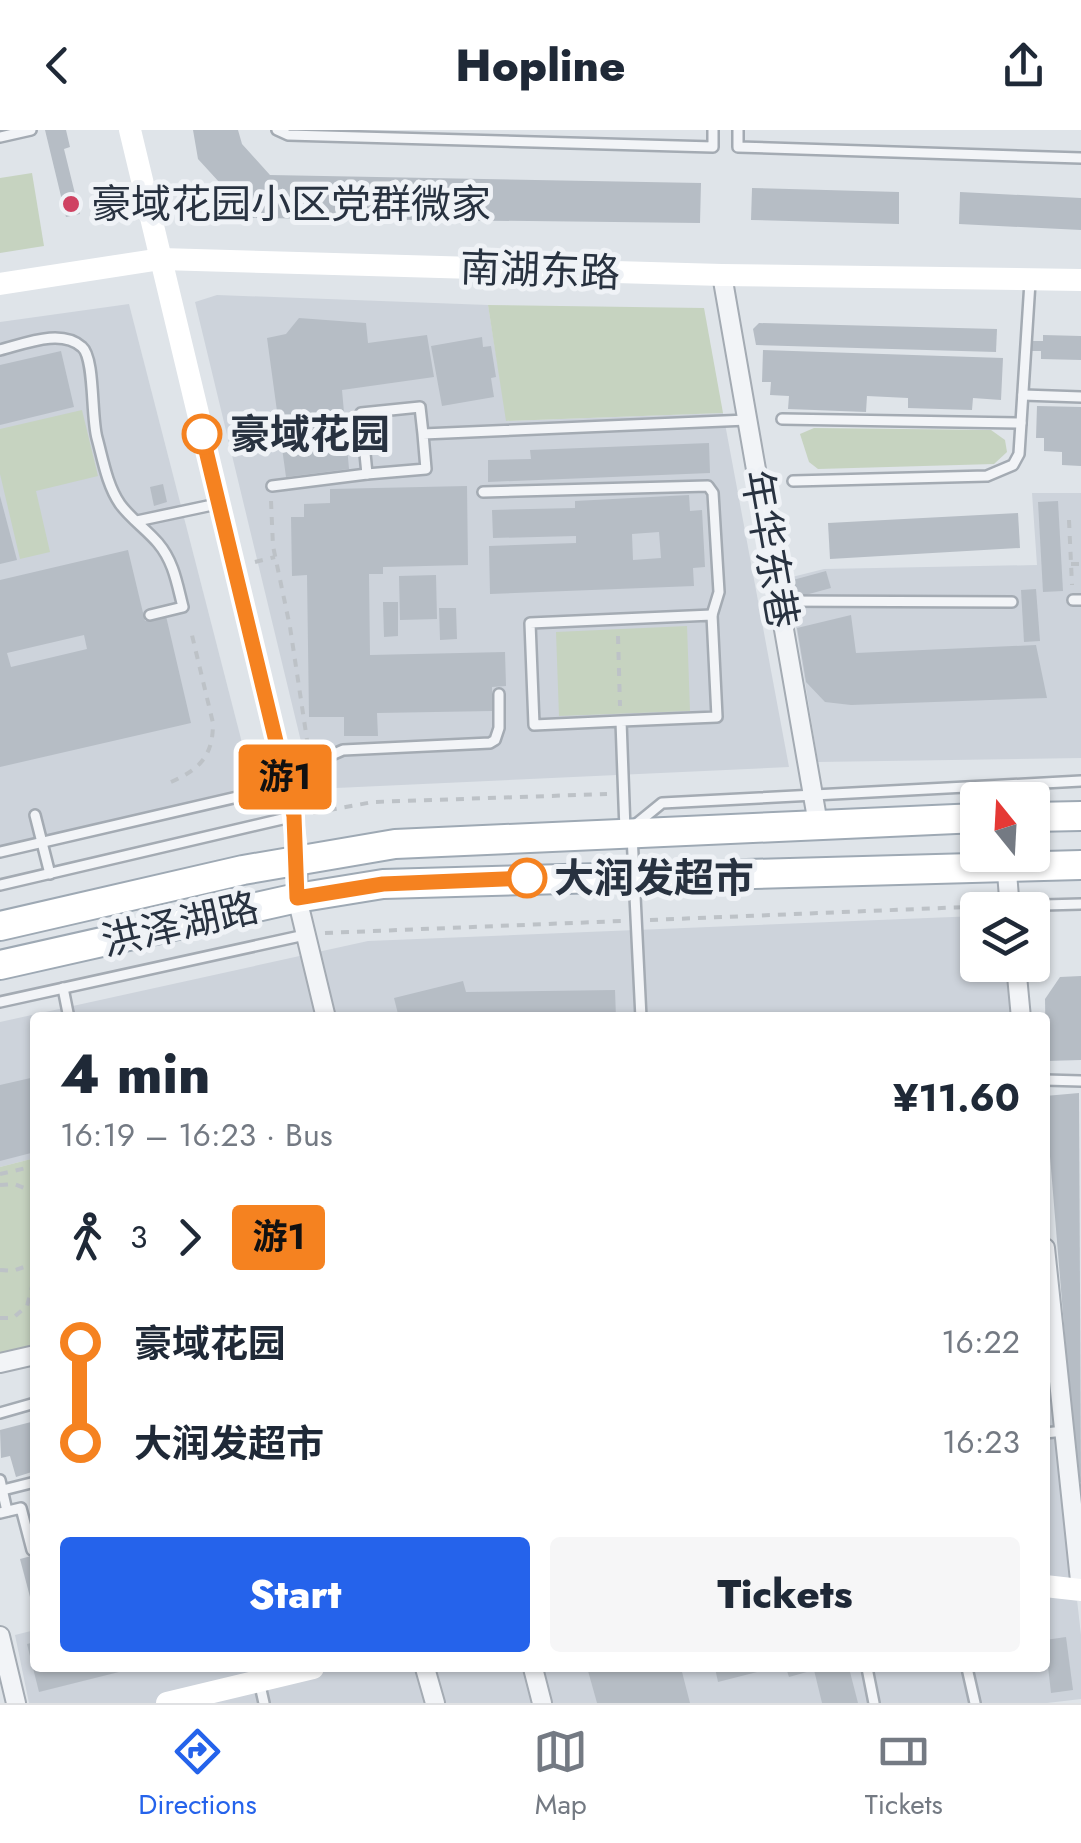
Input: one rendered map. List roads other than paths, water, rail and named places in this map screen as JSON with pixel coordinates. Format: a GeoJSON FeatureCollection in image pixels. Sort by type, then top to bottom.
{"type":"FeatureCollection","features":[{"type":"Feature","properties":{"kind":"main road"},"geometry":{"type":"LineString","coordinates":[[1050,817],[1081,816]]}},
{"type":"Feature","properties":{"kind":"main road","name":"洪泽湖路"},"geometry":{"type":"LineString","coordinates":[[0,926],[298,859],[394,844],[960,819]]}},
{"type":"Feature","properties":{"kind":"main road","name":"洪泽湖路"},"geometry":{"type":"LineString","coordinates":[[0,965],[297,898],[383,884],[960,863]]}},
{"type":"Feature","properties":{"kind":"main road","name":"洪泽湖路"},"geometry":{"type":"LineString","coordinates":[[1050,863],[1081,864]]}},
{"type":"Feature","properties":{"kind":"street"},"geometry":{"type":"LineString","coordinates":[[130,130],[294,816],[297,898],[325,1012]]}},
{"type":"Feature","properties":{"kind":"street","name":"南湖东路"},"geometry":{"type":"LineString","coordinates":[[0,284],[161,259],[722,275],[1081,280]]}},
{"type":"Feature","properties":{"kind":"street","name":"年华东巷"},"geometry":{"type":"LineString","coordinates":[[722,275],[818,824]]}},
{"type":"Feature","properties":{"kind":"street"},"geometry":{"type":"LineString","coordinates":[[1018,982],[1020,1012]]}},
{"type":"Feature","properties":{"kind":"street"},"geometry":{"type":"LineString","coordinates":[[1050,1350],[1054,1432],[1081,1590],[1050,1587]]}},
{"type":"Feature","properties":{"kind":"street"},"geometry":{"type":"LineString","coordinates":[[0,1363],[30,1356]]}},
{"type":"Feature","properties":{"kind":"street"},"geometry":{"type":"LineString","coordinates":[[0,1636],[16,1703]]}},
{"type":"Feature","properties":{"kind":"street"},"geometry":{"type":"LineString","coordinates":[[167,1703],[261,1692],[305,1672]]}},
{"type":"Feature","properties":{"kind":"street"},"geometry":{"type":"LineString","coordinates":[[426,1672],[434,1703]]}},
{"type":"Feature","properties":{"kind":"street"},"geometry":{"type":"LineString","coordinates":[[534,1672],[542,1703]]}},
{"type":"Feature","properties":{"kind":"lane"},"geometry":{"type":"LineString","coordinates":[[0,137],[31,130]]}},
{"type":"Feature","properties":{"kind":"lane"},"geometry":{"type":"LineString","coordinates":[[277,130],[288,135],[713,146],[713,130]]}},
{"type":"Feature","properties":{"kind":"lane"},"geometry":{"type":"LineString","coordinates":[[738,130],[738,147],[1081,158]]}},
{"type":"Feature","properties":{"kind":"lane"},"geometry":{"type":"LineString","coordinates":[[793,481],[987,476],[1013,465],[1019,454],[1030,279]]}},
{"type":"Feature","properties":{"kind":"lane"},"geometry":{"type":"LineString","coordinates":[[0,350],[56,338],[85,349],[90,362],[91,411],[111,488],[170,561],[183,607],[150,615]]}},
{"type":"Feature","properties":{"kind":"lane"},"geometry":{"type":"LineString","coordinates":[[1023,395],[1081,396]]}},
{"type":"Feature","properties":{"kind":"lane"},"geometry":{"type":"LineString","coordinates":[[271,489],[426,469],[420,407],[362,413],[367,474]]}},
{"type":"Feature","properties":{"kind":"lane"},"geometry":{"type":"LineString","coordinates":[[782,419],[1021,423]]}},
{"type":"Feature","properties":{"kind":"lane"},"geometry":{"type":"LineString","coordinates":[[423,434],[747,420]]}},
{"type":"Feature","properties":{"kind":"lane"},"geometry":{"type":"LineString","coordinates":[[483,492],[708,486],[713,493],[719,592],[712,615],[716,717],[534,725],[530,622],[712,615]]}},
{"type":"Feature","properties":{"kind":"lane"},"geometry":{"type":"LineString","coordinates":[[136,521],[219,503]]}},
{"type":"Feature","properties":{"kind":"lane"},"geometry":{"type":"LineString","coordinates":[[779,602],[1012,602]]}},
{"type":"Feature","properties":{"kind":"lane"},"geometry":{"type":"LineString","coordinates":[[0,852],[286,781],[344,750],[490,742],[498,734],[499,694]]}},
{"type":"Feature","properties":{"kind":"lane"},"geometry":{"type":"LineString","coordinates":[[621,721],[641,1012]]}},
{"type":"Feature","properties":{"kind":"lane"},"geometry":{"type":"LineString","coordinates":[[629,833],[662,803],[1081,781]]}},
{"type":"Feature","properties":{"kind":"lane"},"geometry":{"type":"LineString","coordinates":[[35,815],[50,874]]}},
{"type":"Feature","properties":{"kind":"lane"},"geometry":{"type":"LineString","coordinates":[[0,886],[294,816]]}},
{"type":"Feature","properties":{"kind":"lane"},"geometry":{"type":"LineString","coordinates":[[1050,906],[1081,904]]}},
{"type":"Feature","properties":{"kind":"lane"},"geometry":{"type":"LineString","coordinates":[[0,1002],[306,935]]}},
{"type":"Feature","properties":{"kind":"lane"},"geometry":{"type":"LineString","coordinates":[[63,988],[68,1012]]}},
{"type":"Feature","properties":{"kind":"lane"},"geometry":{"type":"LineString","coordinates":[[1050,1080],[1081,1082]]}},
{"type":"Feature","properties":{"kind":"lane"},"geometry":{"type":"LineString","coordinates":[[0,1413],[30,1405]]}},
{"type":"Feature","properties":{"kind":"lane"},"geometry":{"type":"LineString","coordinates":[[30,1482],[1,1485],[4,1512],[20,1508],[30,1543]]}},
{"type":"Feature","properties":{"kind":"lane"},"geometry":{"type":"LineString","coordinates":[[868,1672],[874,1703]]}},
{"type":"Feature","properties":{"kind":"lane"},"geometry":{"type":"LineString","coordinates":[[968,1672],[975,1703]]}},
{"type":"Feature","properties":{"kind":"place","name":"豪域花园小区党群微家"},"geometry":{"type":"Point","coordinates":[71,204]}},
{"type":"Feature","properties":{"kind":"place","name":"豪域花园"},"geometry":{"type":"Point","coordinates":[202,434]}},
{"type":"Feature","properties":{"kind":"place","name":"大润发超市"},"geometry":{"type":"Point","coordinates":[527,878]}}]}
